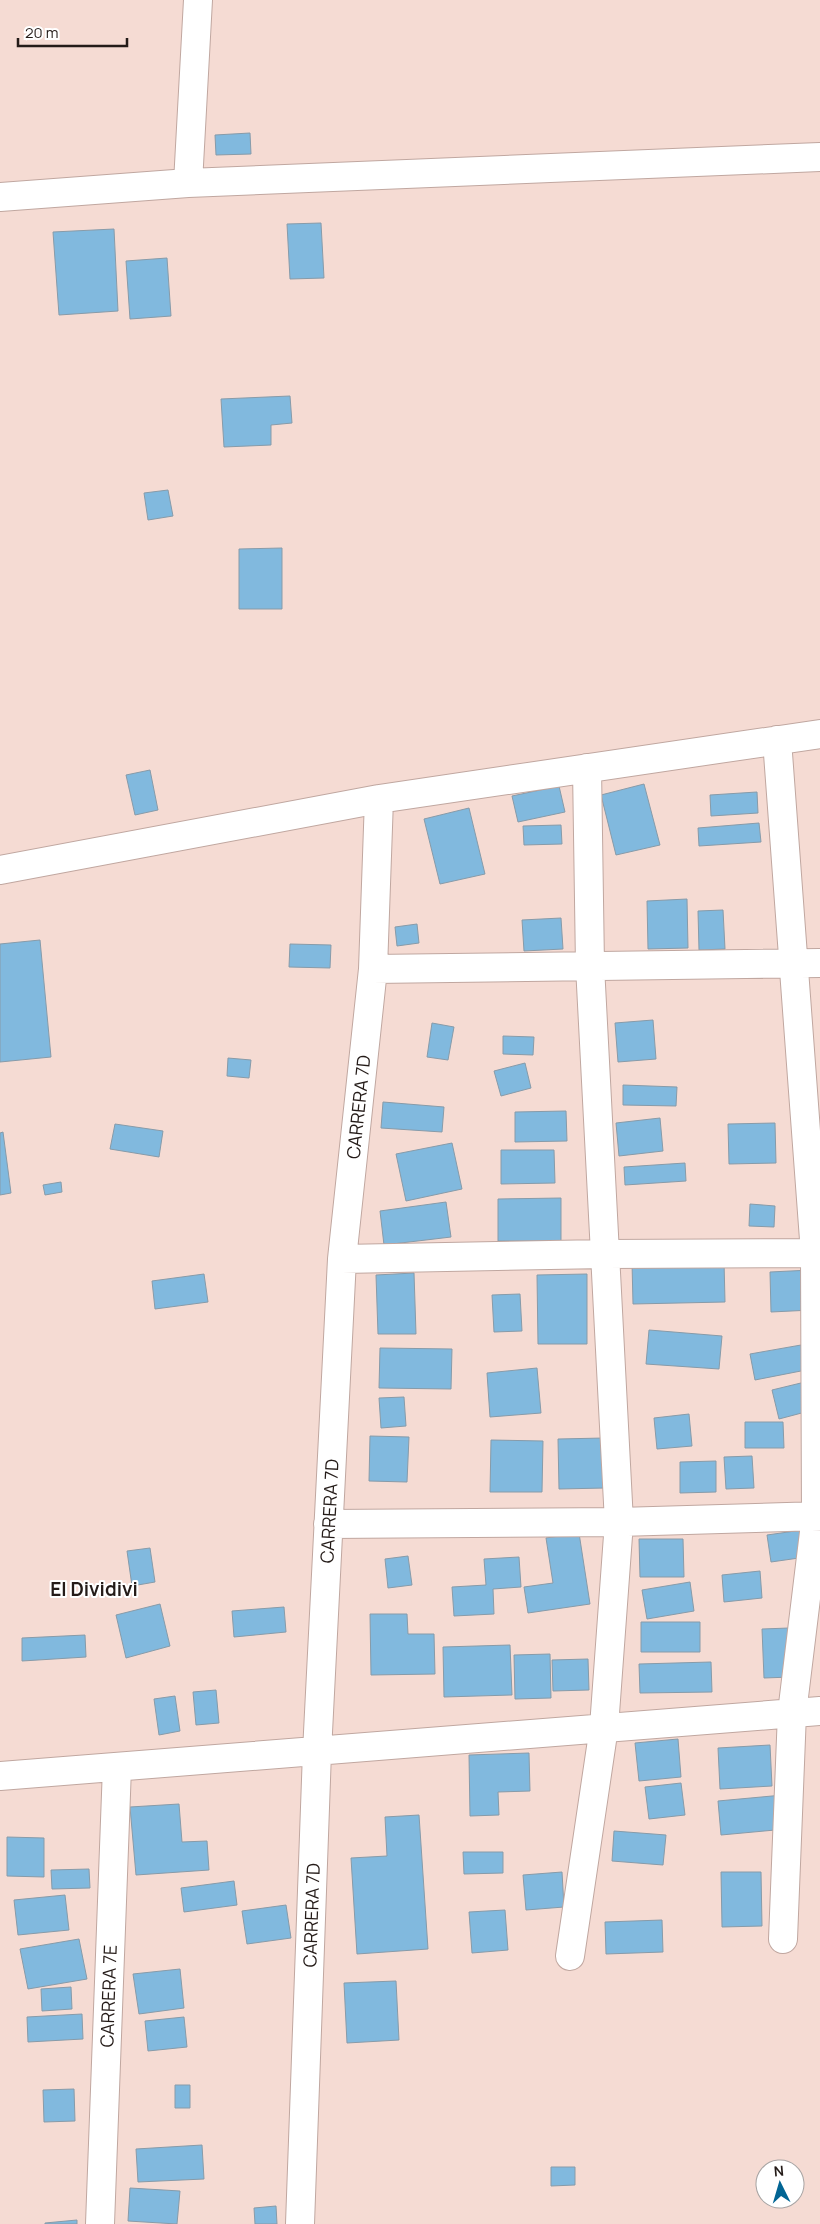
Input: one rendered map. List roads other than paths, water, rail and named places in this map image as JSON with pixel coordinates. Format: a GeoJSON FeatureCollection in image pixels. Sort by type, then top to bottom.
{"type":"FeatureCollection","features":[{"type":"Feature","properties":{"kind":"street"},"geometry":{"type":"LineString","coordinates":[[188,183],[198,0]]}},
{"type":"Feature","properties":{"kind":"street"},"geometry":{"type":"LineString","coordinates":[[0,197],[188,183],[820,157]]}},
{"type":"Feature","properties":{"kind":"street"},"geometry":{"type":"LineString","coordinates":[[0,870],[379,799],[820,734]]}},
{"type":"Feature","properties":{"kind":"street"},"geometry":{"type":"LineString","coordinates":[[777,740],[792,964],[818,1253],[818,1516],[792,1713],[783,1939]]}},
{"type":"Feature","properties":{"kind":"street"},"geometry":{"type":"LineString","coordinates":[[570,1956],[604,1727],[619,1522],[590,966],[587,768]]}},
{"type":"Feature","properties":{"kind":"street","name":"CARRERA 7D"},"geometry":{"type":"LineString","coordinates":[[300,2224],[316,1752],[342,1259],[373,969],[379,799]]}},
{"type":"Feature","properties":{"kind":"street"},"geometry":{"type":"LineString","coordinates":[[373,969],[820,963]]}},
{"type":"Feature","properties":{"kind":"street"},"geometry":{"type":"LineString","coordinates":[[342,1259],[605,1254],[818,1253]]}},
{"type":"Feature","properties":{"kind":"street"},"geometry":{"type":"LineString","coordinates":[[328,1524],[619,1522],[818,1516]]}},
{"type":"Feature","properties":{"kind":"street"},"geometry":{"type":"LineString","coordinates":[[0,1776],[820,1711]]}},
{"type":"Feature","properties":{"kind":"street","name":"CARRERA 7E"},"geometry":{"type":"LineString","coordinates":[[100,2224],[116,1768]]}},
{"type":"Feature","properties":{"kind":"district","name":"El Dividivi"},"geometry":{"type":"Point","coordinates":[94,1589]}}]}
